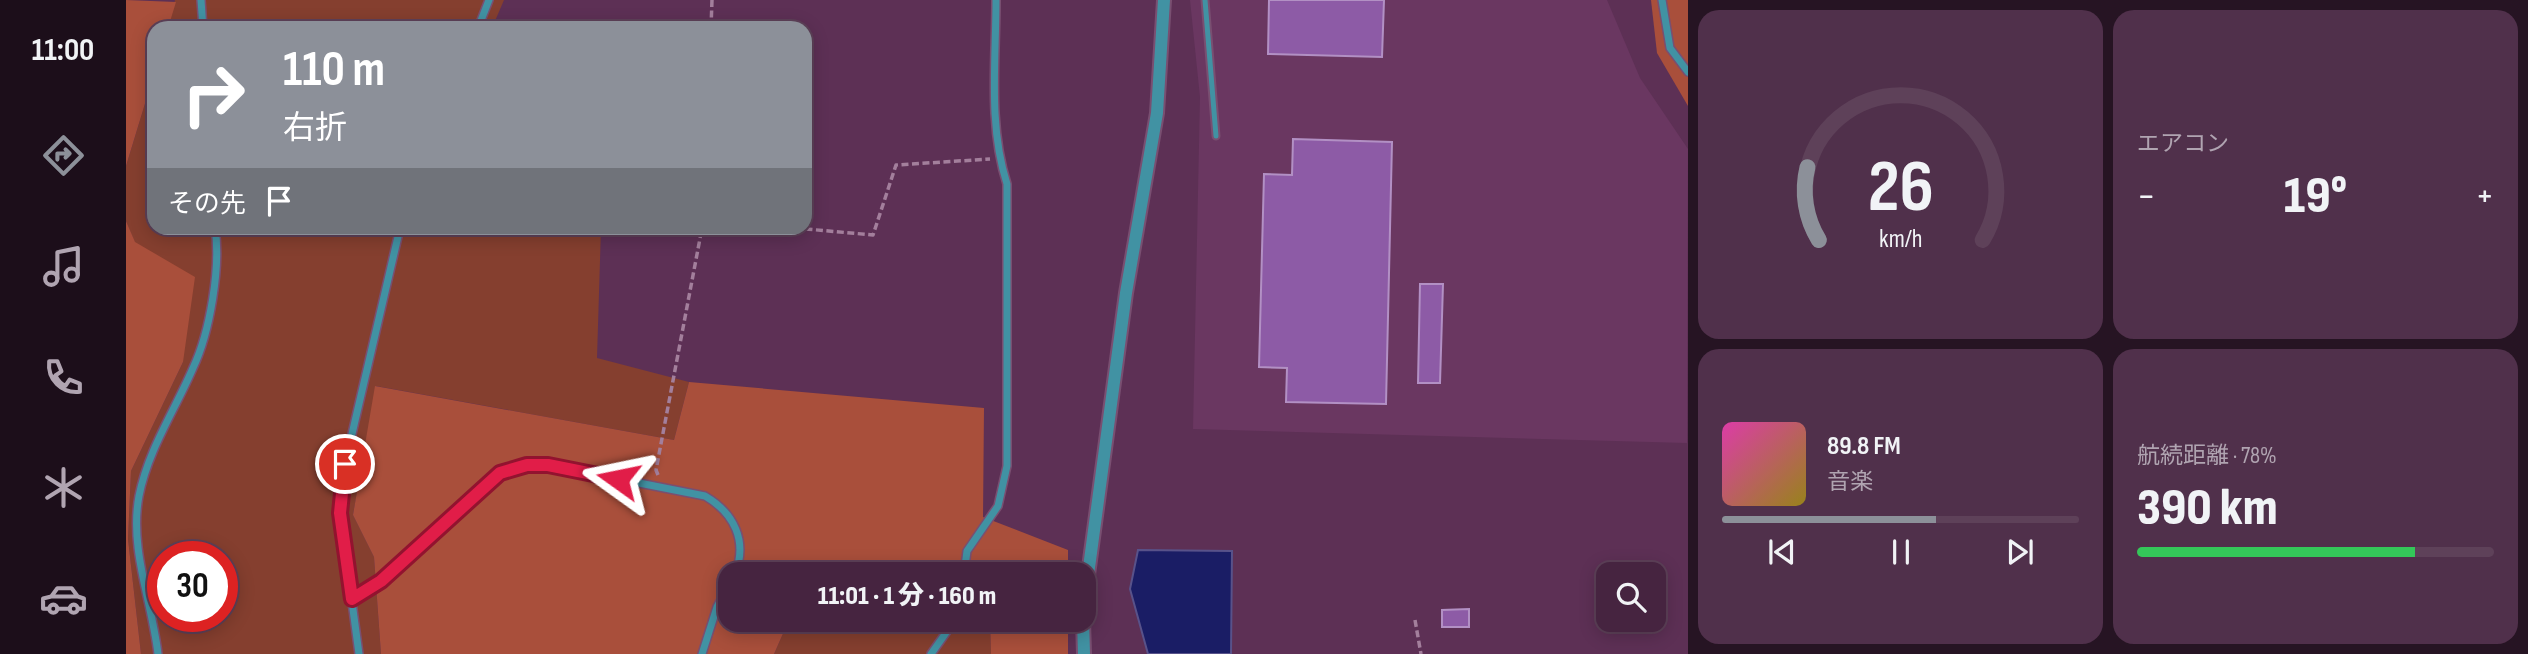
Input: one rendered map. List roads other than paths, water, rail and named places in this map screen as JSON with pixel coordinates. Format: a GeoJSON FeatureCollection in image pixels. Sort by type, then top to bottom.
{"type":"FeatureCollection","features":[{"type":"Feature","properties":{"kind":"street"},"geometry":{"type":"LineString","coordinates":[[201,0],[202,21]]}},
{"type":"Feature","properties":{"kind":"street"},"geometry":{"type":"LineString","coordinates":[[481,21],[489,0]]}},
{"type":"Feature","properties":{"kind":"street"},"geometry":{"type":"LineString","coordinates":[[966,562],[967,551],[998,506],[1007,466],[1007,184],[999,158],[996,129],[996,0]]}},
{"type":"Feature","properties":{"kind":"street"},"geometry":{"type":"LineString","coordinates":[[1090,562],[1126,293],[1157,113],[1164,0]]}},
{"type":"Feature","properties":{"kind":"street"},"geometry":{"type":"LineString","coordinates":[[1662,0],[1670,48],[1688,72]]}},
{"type":"Feature","properties":{"kind":"street"},"geometry":{"type":"LineString","coordinates":[[158,654],[137,540],[139,496],[158,441],[194,367],[205,337],[218,247],[216,235]]}},
{"type":"Feature","properties":{"kind":"street"},"geometry":{"type":"LineString","coordinates":[[359,654],[340,513],[345,464],[398,235]]}},
{"type":"Feature","properties":{"kind":"street"},"geometry":{"type":"LineString","coordinates":[[352,599],[381,581],[500,473],[527,465],[548,465],[705,496],[724,507],[741,539],[737,562]]}},
{"type":"Feature","properties":{"kind":"street"},"geometry":{"type":"LineString","coordinates":[[702,654],[718,605]]}},
{"type":"Feature","properties":{"kind":"street"},"geometry":{"type":"LineString","coordinates":[[931,654],[947,632]]}},
{"type":"Feature","properties":{"kind":"street"},"geometry":{"type":"LineString","coordinates":[[1083,632],[1084,654]]}},
{"type":"Feature","properties":{"kind":"lane"},"geometry":{"type":"LineString","coordinates":[[1205,0],[1216,136]]}}]}
